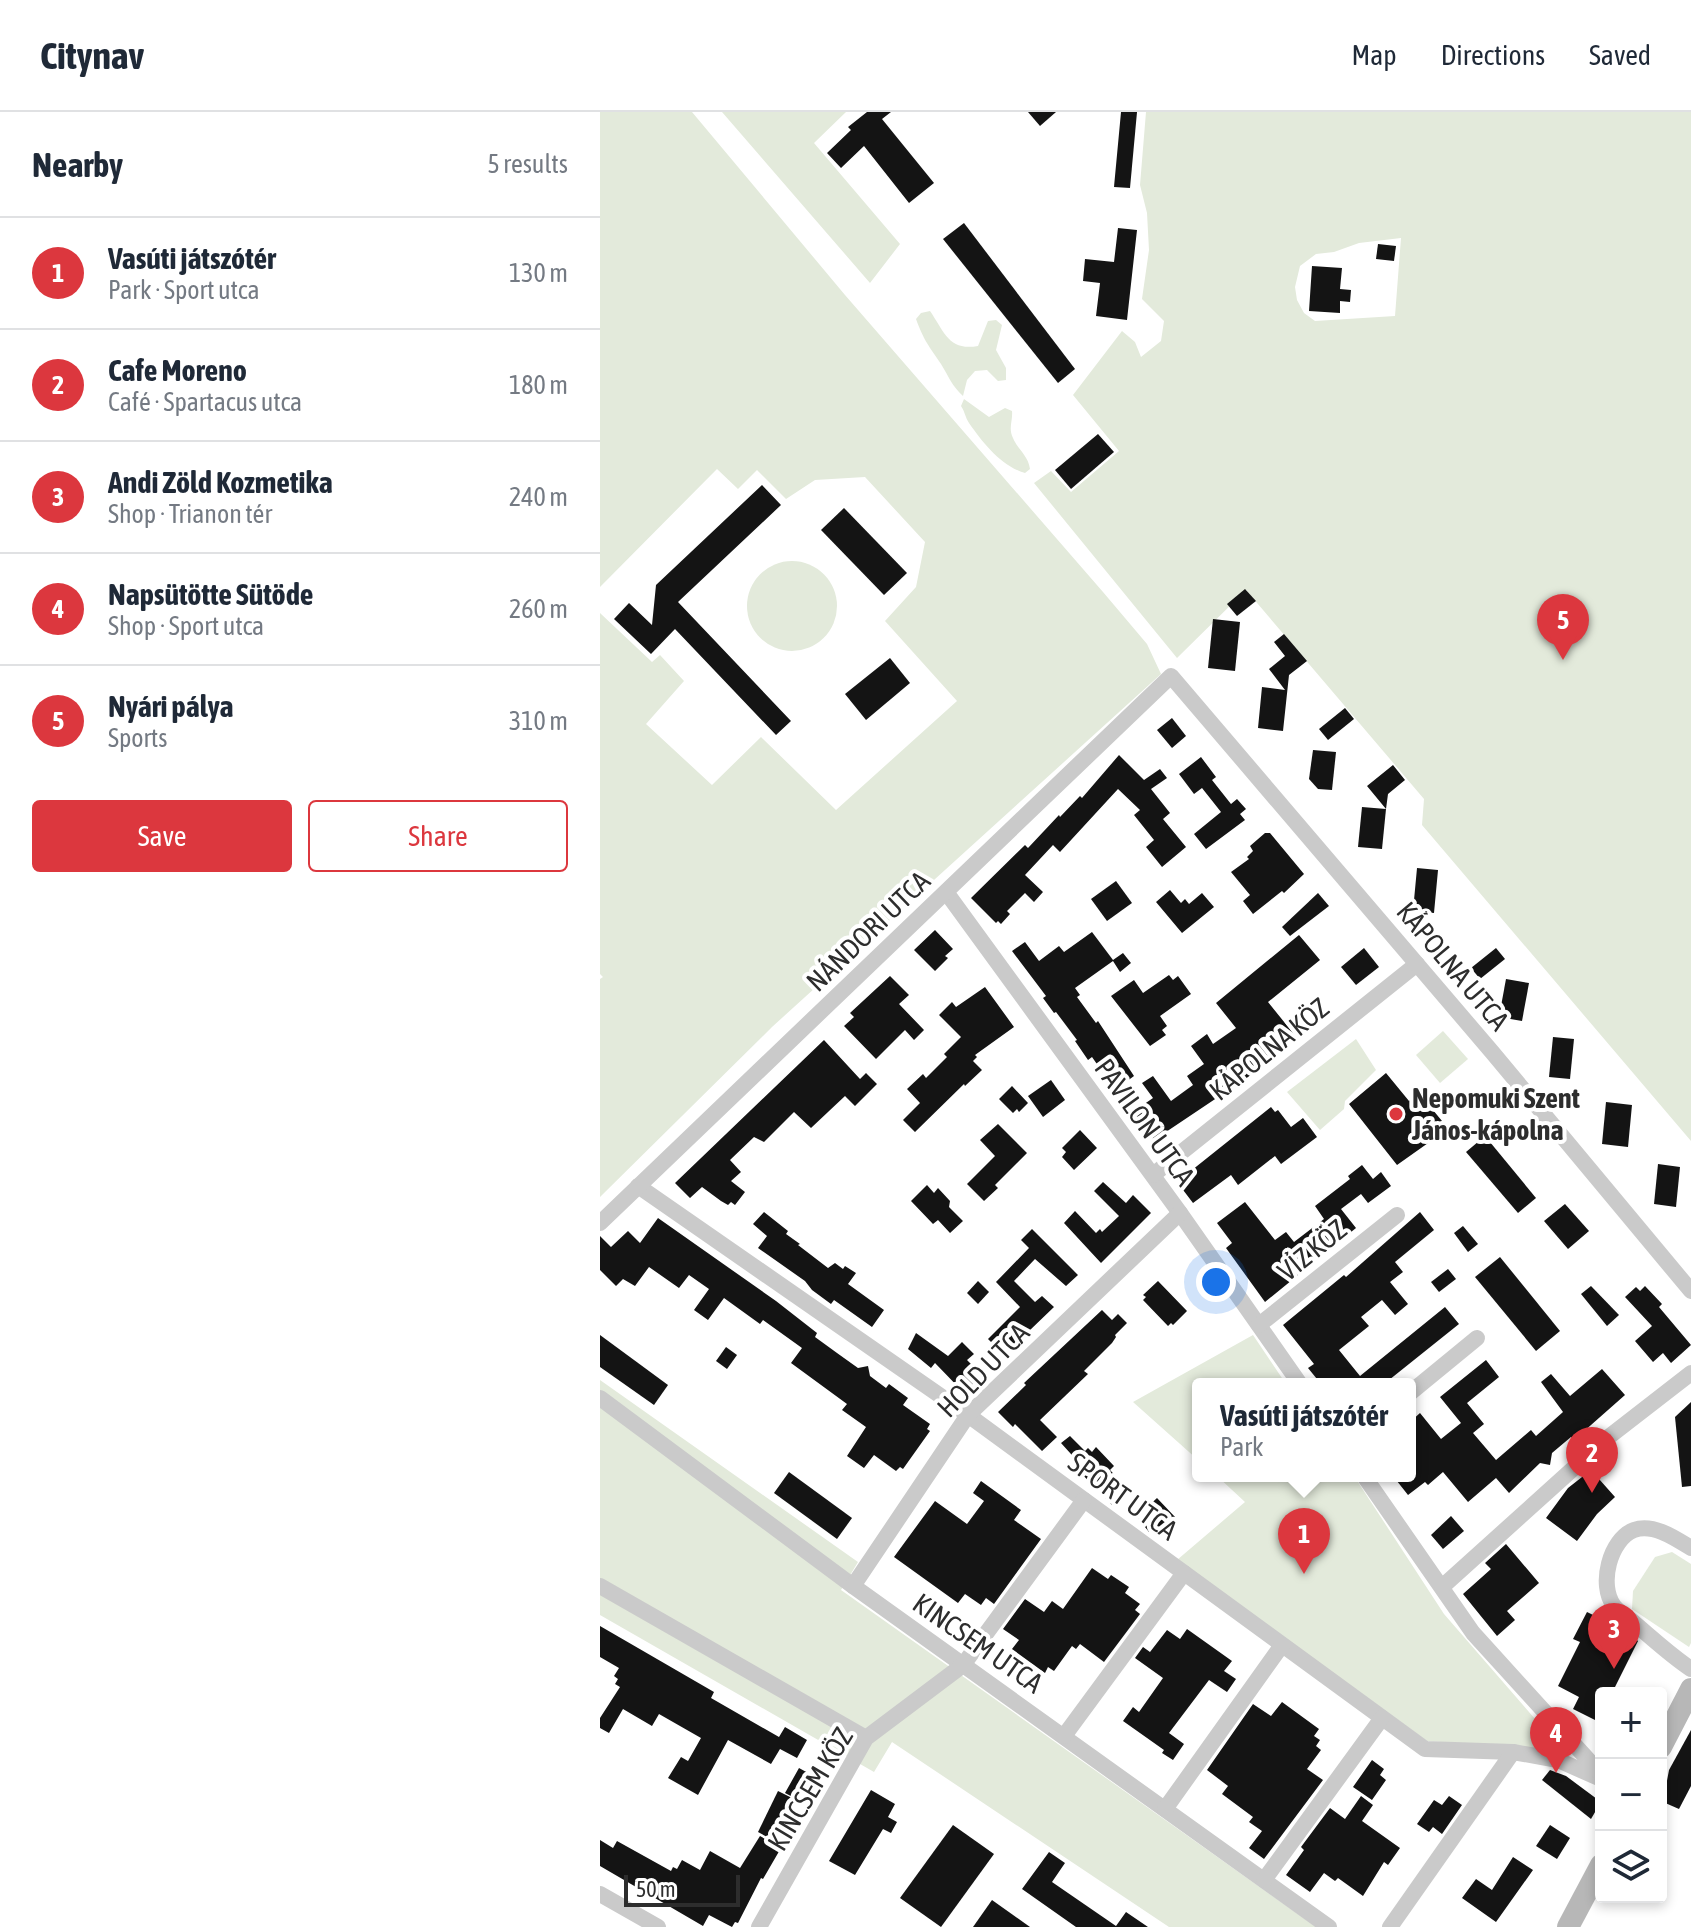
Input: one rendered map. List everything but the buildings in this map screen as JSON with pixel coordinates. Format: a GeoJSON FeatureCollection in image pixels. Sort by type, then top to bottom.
{"type":"FeatureCollection","features":[{"type":"Feature","properties":{"kind":"street","name":"NÁNDORI UTCA"},"geometry":{"type":"LineString","coordinates":[[600,1223],[1171,676]]}},
{"type":"Feature","properties":{"kind":"street","name":"KÁPOLNA UTCA"},"geometry":{"type":"LineString","coordinates":[[1171,676],[1691,1291]]}},
{"type":"Feature","properties":{"kind":"street","name":"PAVILON UTCA"},"geometry":{"type":"LineString","coordinates":[[946,892],[1153,1175],[1296,1378]]}},
{"type":"Feature","properties":{"kind":"street","name":"KÁPOLNA KÖZ"},"geometry":{"type":"LineString","coordinates":[[1153,1175],[1417,964]]}},
{"type":"Feature","properties":{"kind":"street","name":"SPORT UTCA"},"geometry":{"type":"LineString","coordinates":[[638,1186],[968,1415],[1425,1749],[1513,1752],[1558,1760],[1595,1775]]}},
{"type":"Feature","properties":{"kind":"street","name":"HOLD UTCA"},"geometry":{"type":"LineString","coordinates":[[853,1586],[968,1415],[1180,1213]]}},
{"type":"Feature","properties":{"kind":"street","name":"VÍZ KÖZ"},"geometry":{"type":"LineString","coordinates":[[1259,1325],[1397,1215]]}},
{"type":"Feature","properties":{"kind":"street"},"geometry":{"type":"LineString","coordinates":[[1416,1388],[1477,1338]]}},
{"type":"Feature","properties":{"kind":"street"},"geometry":{"type":"LineString","coordinates":[[1442,1587],[1606,1439],[1691,1373]]}},
{"type":"Feature","properties":{"kind":"street","name":"KINCSEM UTCA"},"geometry":{"type":"LineString","coordinates":[[600,1398],[853,1586],[1329,1927]]}},
{"type":"Feature","properties":{"kind":"street"},"geometry":{"type":"LineString","coordinates":[[1368,1482],[1473,1633],[1595,1770]]}},
{"type":"Feature","properties":{"kind":"street","name":"KINCSEM KÖZ"},"geometry":{"type":"LineString","coordinates":[[759,1927],[866,1738],[963,1665],[1084,1500]]}},
{"type":"Feature","properties":{"kind":"street"},"geometry":{"type":"LineString","coordinates":[[1691,1548],[1652,1528],[1634,1530],[1625,1536],[1605,1571],[1606,1589],[1614,1606],[1691,1669]]}},
{"type":"Feature","properties":{"kind":"street"},"geometry":{"type":"LineString","coordinates":[[1064,1736],[1184,1573]]}},
{"type":"Feature","properties":{"kind":"street"},"geometry":{"type":"LineString","coordinates":[[600,1586],[866,1738]]}},
{"type":"Feature","properties":{"kind":"street"},"geometry":{"type":"LineString","coordinates":[[1165,1809],[1282,1645]]}},
{"type":"Feature","properties":{"kind":"street"},"geometry":{"type":"LineString","coordinates":[[1667,1735],[1691,1689]]}},
{"type":"Feature","properties":{"kind":"street"},"geometry":{"type":"LineString","coordinates":[[1264,1880],[1382,1718]]}},
{"type":"Feature","properties":{"kind":"street"},"geometry":{"type":"LineString","coordinates":[[1390,1927],[1513,1752]]}},
{"type":"Feature","properties":{"kind":"street"},"geometry":{"type":"LineString","coordinates":[[1568,1927],[1595,1876]]}},
{"type":"Feature","properties":{"kind":"street"},"geometry":{"type":"LineString","coordinates":[[600,1894],[658,1927]]}},
{"type":"Feature","properties":{"kind":"green space"},"geometry":{"type":"Polygon","coordinates":[[[600,112],[692,112],[845,295],[1147,644],[1161,674],[772,1027],[600,1197],[600,979],[603,977],[600,974],[600,613],[652,662],[660,655],[684,681],[646,724],[712,785],[761,737],[836,810],[957,701],[885,621],[916,587],[925,542],[865,477],[815,480],[786,499],[757,470],[738,489],[717,469],[600,587],[600,112]]]}},
{"type":"Feature","properties":{"kind":"green space"},"geometry":{"type":"Polygon","coordinates":[[[722,112],[846,112],[814,143],[900,244],[870,283],[722,112]]]}},
{"type":"Feature","properties":{"kind":"green space"},"geometry":{"type":"Polygon","coordinates":[[[1146,112],[1691,112],[1691,1141],[1422,825],[1424,799],[1246,590],[1177,658],[1034,483],[1051,471],[1071,492],[1119,451],[1073,395],[1122,331],[1135,342],[1141,357],[1161,341],[1164,321],[1142,299],[1149,250],[1147,213],[1140,185],[1146,112]],[[1401,238],[1359,243],[1334,252],[1316,254],[1300,266],[1295,287],[1297,300],[1304,313],[1315,321],[1395,316],[1401,238]]]}},
{"type":"Feature","properties":{"kind":"green space"},"geometry":{"type":"Polygon","coordinates":[[[930,311],[949,339],[960,346],[978,346],[988,321],[996,320],[1002,325],[996,350],[1006,368],[1006,380],[998,381],[987,370],[975,371],[967,380],[963,396],[919,327],[916,319],[921,313],[930,311]]]}},
{"type":"Feature","properties":{"kind":"green space"},"geometry":{"type":"Polygon","coordinates":[[[964,399],[989,417],[1005,408],[1012,411],[1012,434],[1030,469],[1025,473],[1016,470],[987,446],[967,419],[961,406],[964,399]]]}},
{"type":"Feature","properties":{"kind":"green space"},"geometry":{"type":"Polygon","coordinates":[[[792,561],[809,565],[824,574],[833,589],[837,606],[833,623],[824,638],[809,647],[792,651],[775,647],[760,638],[751,623],[747,606],[751,589],[760,574],[775,565],[792,561]]]}},
{"type":"Feature","properties":{"kind":"green space"},"geometry":{"type":"Polygon","coordinates":[[[1443,1031],[1468,1059],[1440,1083],[1416,1055],[1443,1031]]]}},
{"type":"Feature","properties":{"kind":"green space"},"geometry":{"type":"Polygon","coordinates":[[[1356,1039],[1376,1070],[1345,1101],[1344,1109],[1320,1130],[1287,1092],[1356,1039]]]}},
{"type":"Feature","properties":{"kind":"green space"},"geometry":{"type":"Polygon","coordinates":[[[1253,1335],[1282,1378],[1192,1378],[1192,1455],[1133,1402],[1253,1335]]]}},
{"type":"Feature","properties":{"kind":"green space"},"geometry":{"type":"Polygon","coordinates":[[[600,1380],[858,1562],[841,1590],[1316,1927],[1169,1927],[892,1742],[874,1772],[600,1615],[600,1380]]]}},
{"type":"Feature","properties":{"kind":"green space"},"geometry":{"type":"Polygon","coordinates":[[[1223,1482],[1358,1482],[1444,1614],[1562,1750],[1427,1741],[1177,1560],[1245,1502],[1223,1482]]]}},
{"type":"Feature","properties":{"kind":"green space"},"geometry":{"type":"Polygon","coordinates":[[[1672,1552],[1691,1564],[1689,1647],[1632,1609],[1633,1591],[1655,1557],[1672,1552]]]}},
{"type":"Feature","properties":{"kind":"place","name":"Nyári pálya"},"geometry":{"type":"Point","coordinates":[1563,660]}},
{"type":"Feature","properties":{"kind":"place","name":"Nepomuki Szent János-kápolna"},"geometry":{"type":"Point","coordinates":[1396,1114]}},
{"type":"Feature","properties":{"kind":"place","name":"Cafe Moreno"},"geometry":{"type":"Point","coordinates":[1592,1493]}},
{"type":"Feature","properties":{"kind":"place","name":"Vasúti játszótér"},"geometry":{"type":"Point","coordinates":[1304,1574]}},
{"type":"Feature","properties":{"kind":"place","name":"Andi Zöld Kozmetika"},"geometry":{"type":"Point","coordinates":[1614,1669]}},
{"type":"Feature","properties":{"kind":"place","name":"Napsütötte Sütöde"},"geometry":{"type":"Point","coordinates":[1556,1773]}}]}
